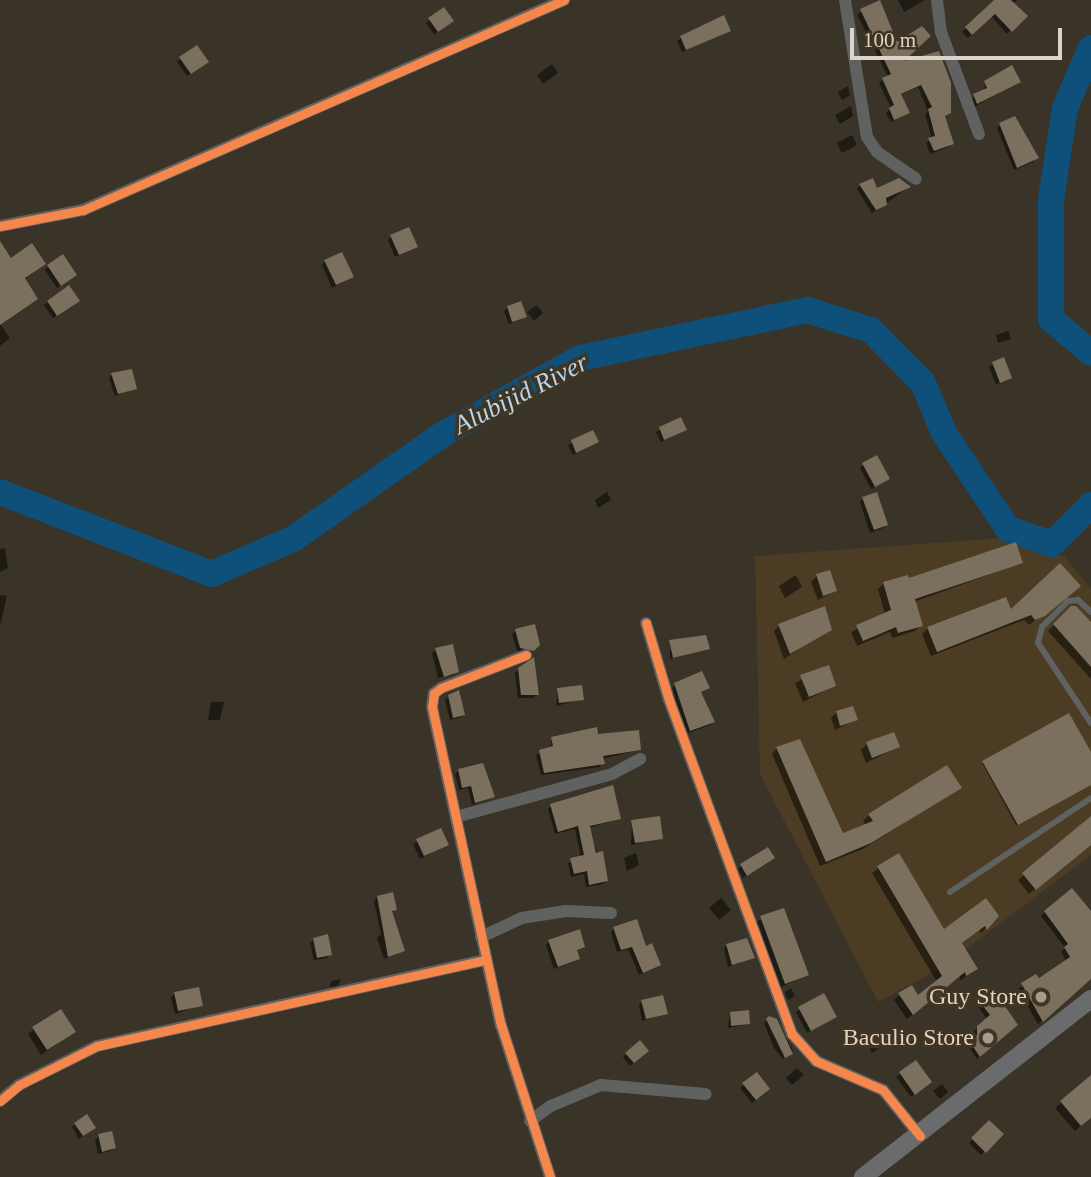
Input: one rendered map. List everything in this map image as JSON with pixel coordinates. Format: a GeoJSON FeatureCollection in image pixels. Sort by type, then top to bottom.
{"type":"FeatureCollection","features":[{"type":"Feature","properties":{"kind":"street"},"geometry":{"type":"LineString","coordinates":[[0,226],[83,210],[564,0]]}},
{"type":"Feature","properties":{"kind":"street"},"geometry":{"type":"LineString","coordinates":[[845,0],[867,137],[877,152],[916,179]]}},
{"type":"Feature","properties":{"kind":"street"},"geometry":{"type":"LineString","coordinates":[[937,0],[941,32],[979,134]]}},
{"type":"Feature","properties":{"kind":"street"},"geometry":{"type":"LineString","coordinates":[[646,623],[669,700],[792,1034],[816,1061],[883,1090],[920,1136]]}},
{"type":"Feature","properties":{"kind":"street"},"geometry":{"type":"LineString","coordinates":[[526,655],[441,688],[431,698],[486,960],[530,1121],[550,1177]]}},
{"type":"Feature","properties":{"kind":"street"},"geometry":{"type":"LineString","coordinates":[[456,817],[612,774],[640,759]]}},
{"type":"Feature","properties":{"kind":"street"},"geometry":{"type":"LineString","coordinates":[[481,937],[522,918],[565,911],[611,913]]}},
{"type":"Feature","properties":{"kind":"street"},"geometry":{"type":"LineString","coordinates":[[0,1101],[60,1062],[97,1046],[486,960]]}},
{"type":"Feature","properties":{"kind":"street"},"geometry":{"type":"LineString","coordinates":[[863,1177],[920,1136],[1091,999]]}},
{"type":"Feature","properties":{"kind":"street"},"geometry":{"type":"LineString","coordinates":[[530,1121],[551,1106],[601,1086],[706,1094]]}},
{"type":"Feature","properties":{"kind":"lane"},"geometry":{"type":"LineString","coordinates":[[1091,612],[1078,600],[1068,601],[1042,627],[1038,643],[1091,723]]}},
{"type":"Feature","properties":{"kind":"lane"},"geometry":{"type":"LineString","coordinates":[[950,892],[1091,798]]}},
{"type":"Feature","properties":{"kind":"shaded area"},"geometry":{"type":"Polygon","coordinates":[[[1017,537],[1065,557],[1091,589],[1091,855],[941,968],[878,1002],[760,774],[755,556],[1017,537]]]}},
{"type":"Feature","properties":{"kind":"building"},"geometry":{"type":"Polygon","coordinates":[[[880,0],[897,42],[922,26],[931,36],[904,61],[939,51],[951,83],[951,113],[945,116],[954,144],[934,151],[928,138],[935,136],[928,109],[932,107],[921,85],[901,94],[910,113],[894,120],[889,108],[894,105],[882,78],[891,74],[860,9],[880,0]]]}},
{"type":"Feature","properties":{"kind":"building"},"geometry":{"type":"Polygon","coordinates":[[[994,0],[1011,0],[1028,16],[1012,32],[995,14],[972,35],[965,27],[994,0]]]}},
{"type":"Feature","properties":{"kind":"building"},"geometry":{"type":"Polygon","coordinates":[[[444,7],[454,21],[438,32],[428,18],[444,7]]]}},
{"type":"Feature","properties":{"kind":"building"},"geometry":{"type":"Polygon","coordinates":[[[724,15],[731,31],[686,50],[680,36],[724,15]]]}},
{"type":"Feature","properties":{"kind":"building"},"geometry":{"type":"Polygon","coordinates":[[[197,45],[209,62],[191,74],[179,57],[197,45]]]}},
{"type":"Feature","properties":{"kind":"building"},"geometry":{"type":"Polygon","coordinates":[[[1012,65],[1021,82],[977,104],[973,94],[987,88],[984,81],[1012,65]]]}},
{"type":"Feature","properties":{"kind":"building"},"geometry":{"type":"Polygon","coordinates":[[[1015,116],[1039,158],[1017,168],[999,123],[1015,116]]]}},
{"type":"Feature","properties":{"kind":"building"},"geometry":{"type":"Polygon","coordinates":[[[873,178],[877,188],[899,178],[911,187],[886,198],[887,205],[876,210],[859,184],[873,178]]]}},
{"type":"Feature","properties":{"kind":"building"},"geometry":{"type":"Polygon","coordinates":[[[409,227],[418,247],[399,255],[390,235],[409,227]]]}},
{"type":"Feature","properties":{"kind":"building"},"geometry":{"type":"Polygon","coordinates":[[[0,241],[11,258],[32,243],[46,264],[25,278],[38,299],[0,325],[0,241]]]}},
{"type":"Feature","properties":{"kind":"building"},"geometry":{"type":"Polygon","coordinates":[[[342,252],[354,277],[336,285],[324,260],[342,252]]]}},
{"type":"Feature","properties":{"kind":"building"},"geometry":{"type":"Polygon","coordinates":[[[63,254],[77,275],[61,286],[47,265],[63,254]]]}},
{"type":"Feature","properties":{"kind":"building"},"geometry":{"type":"Polygon","coordinates":[[[69,285],[80,301],[57,316],[47,301],[69,285]]]}},
{"type":"Feature","properties":{"kind":"building"},"geometry":{"type":"Polygon","coordinates":[[[521,301],[527,317],[512,322],[507,306],[521,301]]]}},
{"type":"Feature","properties":{"kind":"building"},"geometry":{"type":"Polygon","coordinates":[[[1004,357],[1012,378],[1000,383],[992,362],[1004,357]]]}},
{"type":"Feature","properties":{"kind":"building"},"geometry":{"type":"Polygon","coordinates":[[[132,369],[137,389],[118,394],[111,373],[132,369]]]}},
{"type":"Feature","properties":{"kind":"building"},"geometry":{"type":"Polygon","coordinates":[[[681,417],[687,430],[664,440],[659,427],[681,417]]]}},
{"type":"Feature","properties":{"kind":"building"},"geometry":{"type":"Polygon","coordinates":[[[593,430],[599,442],[576,453],[571,440],[593,430]]]}},
{"type":"Feature","properties":{"kind":"building"},"geometry":{"type":"Polygon","coordinates":[[[877,455],[890,479],[875,487],[862,463],[877,455]]]}},
{"type":"Feature","properties":{"kind":"building"},"geometry":{"type":"Polygon","coordinates":[[[877,492],[888,525],[874,530],[862,497],[877,492]]]}},
{"type":"Feature","properties":{"kind":"building"},"geometry":{"type":"Polygon","coordinates":[[[1016,542],[1023,563],[915,599],[923,626],[898,633],[896,627],[863,641],[856,625],[891,610],[883,582],[908,575],[909,578],[1016,542]]]}},
{"type":"Feature","properties":{"kind":"building"},"geometry":{"type":"Polygon","coordinates":[[[1060,563],[1081,586],[1045,616],[1035,620],[1031,615],[937,652],[927,627],[1006,597],[1011,609],[1060,563]]]}},
{"type":"Feature","properties":{"kind":"building"},"geometry":{"type":"Polygon","coordinates":[[[830,570],[837,591],[823,596],[816,574],[830,570]]]}},
{"type":"Feature","properties":{"kind":"building"},"geometry":{"type":"Polygon","coordinates":[[[825,606],[832,630],[790,654],[778,624],[825,606]]]}},
{"type":"Feature","properties":{"kind":"building"},"geometry":{"type":"Polygon","coordinates":[[[1071,606],[1076,606],[1091,622],[1091,667],[1053,624],[1071,606]]]}},
{"type":"Feature","properties":{"kind":"building"},"geometry":{"type":"Polygon","coordinates":[[[535,624],[540,645],[534,651],[520,648],[515,629],[535,624]]]}},
{"type":"Feature","properties":{"kind":"building"},"geometry":{"type":"Polygon","coordinates":[[[706,635],[710,649],[673,658],[669,640],[706,635]]]}},
{"type":"Feature","properties":{"kind":"building"},"geometry":{"type":"Polygon","coordinates":[[[453,644],[459,672],[444,677],[435,648],[453,644]]]}},
{"type":"Feature","properties":{"kind":"building"},"geometry":{"type":"Polygon","coordinates":[[[534,657],[539,695],[521,695],[518,668],[534,657]]]}},
{"type":"Feature","properties":{"kind":"building"},"geometry":{"type":"Polygon","coordinates":[[[829,665],[836,686],[809,697],[800,675],[829,665]]]}},
{"type":"Feature","properties":{"kind":"building"},"geometry":{"type":"Polygon","coordinates":[[[702,671],[710,688],[701,692],[715,722],[690,731],[674,683],[702,671]]]}},
{"type":"Feature","properties":{"kind":"building"},"geometry":{"type":"Polygon","coordinates":[[[582,685],[584,700],[559,703],[557,688],[582,685]]]}},
{"type":"Feature","properties":{"kind":"building"},"geometry":{"type":"Polygon","coordinates":[[[459,690],[465,715],[453,718],[448,695],[459,690]]]}},
{"type":"Feature","properties":{"kind":"building"},"geometry":{"type":"Polygon","coordinates":[[[853,706],[858,720],[840,726],[836,711],[853,706]]]}},
{"type":"Feature","properties":{"kind":"building"},"geometry":{"type":"Polygon","coordinates":[[[1069,713],[1091,752],[1091,785],[1018,825],[982,761],[1069,713]]]}},
{"type":"Feature","properties":{"kind":"building"},"geometry":{"type":"Polygon","coordinates":[[[597,727],[598,734],[639,730],[641,750],[603,756],[605,764],[544,773],[539,750],[553,746],[551,737],[597,727]]]}},
{"type":"Feature","properties":{"kind":"building"},"geometry":{"type":"Polygon","coordinates":[[[894,732],[900,747],[872,758],[866,742],[894,732]]]}},
{"type":"Feature","properties":{"kind":"building"},"geometry":{"type":"Polygon","coordinates":[[[800,739],[843,833],[873,821],[868,814],[947,765],[962,788],[871,843],[826,862],[776,747],[800,739]]]}},
{"type":"Feature","properties":{"kind":"building"},"geometry":{"type":"Polygon","coordinates":[[[483,763],[495,797],[475,803],[471,786],[462,788],[458,769],[483,763]]]}},
{"type":"Feature","properties":{"kind":"building"},"geometry":{"type":"Polygon","coordinates":[[[613,785],[621,819],[590,826],[596,853],[603,851],[608,881],[589,885],[587,871],[574,874],[570,858],[584,855],[578,826],[558,832],[550,804],[613,785]]]}},
{"type":"Feature","properties":{"kind":"building"},"geometry":{"type":"Polygon","coordinates":[[[660,816],[663,839],[635,843],[631,820],[660,816]]]}},
{"type":"Feature","properties":{"kind":"building"},"geometry":{"type":"Polygon","coordinates":[[[1091,816],[1091,845],[1036,890],[1022,873],[1091,816]]]}},
{"type":"Feature","properties":{"kind":"building"},"geometry":{"type":"Polygon","coordinates":[[[441,828],[449,845],[424,856],[416,839],[441,828]]]}},
{"type":"Feature","properties":{"kind":"building"},"geometry":{"type":"Polygon","coordinates":[[[768,847],[775,858],[747,876],[740,864],[768,847]]]}},
{"type":"Feature","properties":{"kind":"building"},"geometry":{"type":"Polygon","coordinates":[[[899,853],[944,929],[986,898],[999,916],[987,930],[985,926],[962,943],[978,969],[966,976],[965,972],[913,1015],[898,993],[912,985],[918,995],[942,976],[877,866],[899,853]]]}},
{"type":"Feature","properties":{"kind":"building"},"geometry":{"type":"Polygon","coordinates":[[[1072,888],[1091,911],[1091,979],[1043,1022],[1021,983],[1036,974],[1039,978],[1070,957],[1064,947],[1068,944],[1044,911],[1072,888]]]}},
{"type":"Feature","properties":{"kind":"building"},"geometry":{"type":"Polygon","coordinates":[[[393,892],[397,910],[392,911],[405,951],[388,957],[377,896],[393,892]]]}},
{"type":"Feature","properties":{"kind":"building"},"geometry":{"type":"Polygon","coordinates":[[[784,908],[809,975],[785,984],[760,916],[784,908]]]}},
{"type":"Feature","properties":{"kind":"building"},"geometry":{"type":"Polygon","coordinates":[[[637,919],[646,946],[652,943],[661,965],[643,973],[632,947],[621,950],[613,927],[637,919]]]}},
{"type":"Feature","properties":{"kind":"building"},"geometry":{"type":"Polygon","coordinates":[[[580,929],[585,947],[577,950],[580,959],[558,967],[548,940],[580,929]]]}},
{"type":"Feature","properties":{"kind":"building"},"geometry":{"type":"Polygon","coordinates":[[[328,934],[332,955],[317,958],[313,938],[328,934]]]}},
{"type":"Feature","properties":{"kind":"building"},"geometry":{"type":"Polygon","coordinates":[[[747,938],[755,958],[732,965],[726,944],[747,938]]]}},
{"type":"Feature","properties":{"kind":"building"},"geometry":{"type":"Polygon","coordinates":[[[199,987],[203,1006],[178,1011],[174,992],[199,987]]]}},
{"type":"Feature","properties":{"kind":"building"},"geometry":{"type":"Polygon","coordinates":[[[994,990],[1018,1025],[980,1057],[970,1042],[977,1035],[977,1026],[990,1015],[979,1001],[994,990]]]}},
{"type":"Feature","properties":{"kind":"building"},"geometry":{"type":"Polygon","coordinates":[[[824,993],[837,1017],[811,1031],[798,1007],[824,993]]]}},
{"type":"Feature","properties":{"kind":"building"},"geometry":{"type":"Polygon","coordinates":[[[663,995],[668,1014],[646,1019],[641,1000],[663,995]]]}},
{"type":"Feature","properties":{"kind":"building"},"geometry":{"type":"Polygon","coordinates":[[[61,1009],[76,1032],[47,1050],[32,1027],[61,1009]]]}},
{"type":"Feature","properties":{"kind":"building"},"geometry":{"type":"Polygon","coordinates":[[[749,1010],[750,1024],[731,1026],[730,1012],[749,1010]]]}},
{"type":"Feature","properties":{"kind":"building"},"geometry":{"type":"Polygon","coordinates":[[[769,1016],[777,1019],[793,1054],[785,1058],[766,1019],[769,1016]]]}},
{"type":"Feature","properties":{"kind":"building"},"geometry":{"type":"Polygon","coordinates":[[[640,1040],[649,1051],[634,1063],[625,1053],[640,1040]]]}},
{"type":"Feature","properties":{"kind":"building"},"geometry":{"type":"Polygon","coordinates":[[[916,1060],[932,1082],[915,1095],[899,1072],[916,1060]]]}},
{"type":"Feature","properties":{"kind":"building"},"geometry":{"type":"Polygon","coordinates":[[[757,1072],[770,1089],[756,1100],[742,1083],[757,1072]]]}},
{"type":"Feature","properties":{"kind":"building"},"geometry":{"type":"Polygon","coordinates":[[[1091,1075],[1091,1118],[1081,1126],[1060,1101],[1091,1075]]]}},
{"type":"Feature","properties":{"kind":"building"},"geometry":{"type":"Polygon","coordinates":[[[87,1114],[96,1128],[83,1136],[74,1123],[87,1114]]]}},
{"type":"Feature","properties":{"kind":"building"},"geometry":{"type":"Polygon","coordinates":[[[989,1120],[1004,1134],[986,1153],[971,1138],[989,1120]]]}},
{"type":"Feature","properties":{"kind":"building"},"geometry":{"type":"Polygon","coordinates":[[[112,1131],[116,1148],[102,1152],[98,1134],[112,1131]]]}},
{"type":"Feature","properties":{"kind":"waterway","name":"Alubijid River"},"geometry":{"type":"LineString","coordinates":[[1091,48],[1065,108],[1051,200],[1051,319],[1091,353]]}},
{"type":"Feature","properties":{"kind":"waterway","name":"Alubijid River"},"geometry":{"type":"LineString","coordinates":[[0,492],[211,574],[293,539],[443,434],[580,358],[807,310],[871,330],[923,383],[944,433],[1008,529],[1052,544],[1091,505]]}},
{"type":"Feature","properties":{"kind":"cycle path"},"geometry":{"type":"LineString","coordinates":[[0,226],[83,210],[564,0]]}},
{"type":"Feature","properties":{"kind":"cycle path"},"geometry":{"type":"LineString","coordinates":[[646,623],[669,700],[792,1034],[816,1061],[883,1090],[920,1136]]}},
{"type":"Feature","properties":{"kind":"cycle path"},"geometry":{"type":"LineString","coordinates":[[526,655],[441,688],[434,693],[432,707],[501,1025],[550,1177]]}},
{"type":"Feature","properties":{"kind":"cycle path"},"geometry":{"type":"LineString","coordinates":[[0,1101],[19,1085],[97,1046],[486,960]]}},
{"type":"Feature","properties":{"kind":"place","name":"Guy Store"},"geometry":{"type":"Point","coordinates":[1041,997]}},
{"type":"Feature","properties":{"kind":"place","name":"Baculio Store"},"geometry":{"type":"Point","coordinates":[988,1038]}}]}
